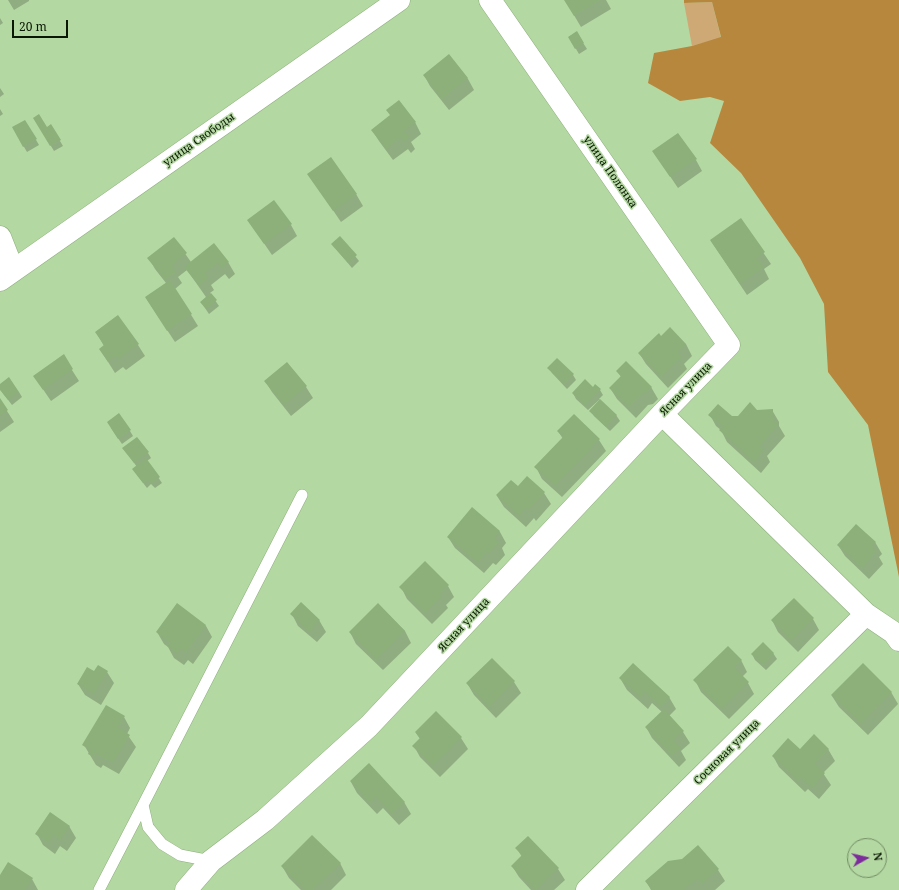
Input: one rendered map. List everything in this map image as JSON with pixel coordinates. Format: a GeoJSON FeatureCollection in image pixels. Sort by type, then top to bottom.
{"type":"FeatureCollection","features":[{"type":"Feature","properties":{"kind":"street","name":"улица Свободы"},"geometry":{"type":"LineString","coordinates":[[7,275],[399,0]]}},
{"type":"Feature","properties":{"kind":"street","name":"улица Полянка"},"geometry":{"type":"LineString","coordinates":[[490,0],[729,345]]}},
{"type":"Feature","properties":{"kind":"street"},"geometry":{"type":"LineString","coordinates":[[0,237],[7,275]]}},
{"type":"Feature","properties":{"kind":"street","name":"Ясная улица"},"geometry":{"type":"LineString","coordinates":[[186,890],[211,861],[265,820],[369,726],[662,414],[729,345]]}},
{"type":"Feature","properties":{"kind":"street"},"geometry":{"type":"LineString","coordinates":[[662,414],[866,614],[894,633],[899,640]]}},
{"type":"Feature","properties":{"kind":"street","name":"Сосновая улица"},"geometry":{"type":"LineString","coordinates":[[588,890],[866,614]]}},
{"type":"Feature","properties":{"kind":"lane"},"geometry":{"type":"LineString","coordinates":[[99,890],[302,495]]}},
{"type":"Feature","properties":{"kind":"lane"},"geometry":{"type":"LineString","coordinates":[[143,805],[148,827],[162,844],[180,855],[211,861]]}},
{"type":"Feature","properties":{"kind":"shaded area"},"geometry":{"type":"Polygon","coordinates":[[[684,0],[899,0],[899,577],[868,425],[828,372],[824,304],[800,258],[741,173],[710,143],[724,101],[710,97],[680,101],[648,83],[654,53],[692,46],[721,37],[712,2],[684,3],[684,0]]]}},
{"type":"Feature","properties":{"kind":"shaded area"},"geometry":{"type":"Polygon","coordinates":[[[712,2],[721,38],[692,46],[684,3],[712,2]]]}},
{"type":"Feature","properties":{"kind":"building"},"geometry":{"type":"Polygon","coordinates":[[[564,0],[600,0],[574,16],[564,0]]]}},
{"type":"Feature","properties":{"kind":"building"},"geometry":{"type":"Polygon","coordinates":[[[577,31],[584,43],[575,49],[568,37],[577,31]]]}},
{"type":"Feature","properties":{"kind":"building"},"geometry":{"type":"Polygon","coordinates":[[[449,54],[468,78],[442,99],[423,75],[449,54]]]}},
{"type":"Feature","properties":{"kind":"building"},"geometry":{"type":"Polygon","coordinates":[[[399,100],[416,122],[404,131],[410,137],[404,142],[400,138],[386,149],[371,130],[390,115],[386,110],[399,100]]]}},
{"type":"Feature","properties":{"kind":"building"},"geometry":{"type":"Polygon","coordinates":[[[39,114],[47,127],[51,124],[61,140],[50,146],[33,118],[39,114]]]}},
{"type":"Feature","properties":{"kind":"building"},"geometry":{"type":"Polygon","coordinates":[[[25,120],[37,139],[23,147],[12,127],[25,120]]]}},
{"type":"Feature","properties":{"kind":"building"},"geometry":{"type":"Polygon","coordinates":[[[678,133],[697,159],[670,177],[652,151],[678,133]]]}},
{"type":"Feature","properties":{"kind":"building"},"geometry":{"type":"Polygon","coordinates":[[[331,157],[357,194],[333,211],[307,174],[331,157]]]}},
{"type":"Feature","properties":{"kind":"building"},"geometry":{"type":"Polygon","coordinates":[[[274,200],[292,224],[264,244],[247,220],[274,200]]]}},
{"type":"Feature","properties":{"kind":"building"},"geometry":{"type":"Polygon","coordinates":[[[741,218],[765,252],[757,258],[764,267],[740,284],[710,240],[741,218]]]}},
{"type":"Feature","properties":{"kind":"building"},"geometry":{"type":"Polygon","coordinates":[[[340,236],[357,255],[348,263],[331,244],[340,236]]]}},
{"type":"Feature","properties":{"kind":"building"},"geometry":{"type":"Polygon","coordinates":[[[174,237],[187,253],[172,265],[176,272],[165,280],[147,258],[174,237]]]}},
{"type":"Feature","properties":{"kind":"building"},"geometry":{"type":"Polygon","coordinates":[[[214,243],[229,262],[221,268],[218,263],[205,273],[209,278],[199,286],[184,267],[214,243]]]}},
{"type":"Feature","properties":{"kind":"building"},"geometry":{"type":"Polygon","coordinates":[[[170,280],[192,314],[167,331],[145,297],[170,280]]]}},
{"type":"Feature","properties":{"kind":"building"},"geometry":{"type":"Polygon","coordinates":[[[211,293],[217,300],[206,309],[200,302],[211,293]]]}},
{"type":"Feature","properties":{"kind":"building"},"geometry":{"type":"Polygon","coordinates":[[[118,315],[139,344],[118,359],[116,356],[108,362],[99,349],[104,345],[95,332],[118,315]]]}},
{"type":"Feature","properties":{"kind":"building"},"geometry":{"type":"Polygon","coordinates":[[[670,327],[686,344],[678,353],[682,357],[661,377],[638,353],[659,333],[661,336],[670,327]]]}},
{"type":"Feature","properties":{"kind":"building"},"geometry":{"type":"Polygon","coordinates":[[[64,354],[73,369],[43,390],[33,376],[64,354]]]}},
{"type":"Feature","properties":{"kind":"building"},"geometry":{"type":"Polygon","coordinates":[[[557,358],[574,374],[564,384],[547,368],[557,358]]]}},
{"type":"Feature","properties":{"kind":"building"},"geometry":{"type":"Polygon","coordinates":[[[626,361],[652,387],[646,393],[642,394],[629,407],[609,388],[621,376],[616,371],[626,361]]]}},
{"type":"Feature","properties":{"kind":"building"},"geometry":{"type":"Polygon","coordinates":[[[287,362],[307,386],[284,405],[264,381],[287,362]]]}},
{"type":"Feature","properties":{"kind":"building"},"geometry":{"type":"Polygon","coordinates":[[[9,377],[19,392],[8,400],[0,390],[0,384],[9,377]]]}},
{"type":"Feature","properties":{"kind":"building"},"geometry":{"type":"Polygon","coordinates":[[[585,379],[593,387],[595,384],[601,389],[585,406],[572,393],[585,379]]]}},
{"type":"Feature","properties":{"kind":"building"},"geometry":{"type":"Polygon","coordinates":[[[0,398],[8,410],[0,416],[0,398]]]}},
{"type":"Feature","properties":{"kind":"building"},"geometry":{"type":"Polygon","coordinates":[[[600,399],[617,415],[606,427],[589,411],[600,399]]]}},
{"type":"Feature","properties":{"kind":"building"},"geometry":{"type":"Polygon","coordinates":[[[750,402],[757,410],[773,409],[773,419],[779,424],[760,446],[764,450],[754,462],[719,430],[722,427],[708,415],[718,404],[732,416],[738,416],[750,402]]]}},
{"type":"Feature","properties":{"kind":"building"},"geometry":{"type":"Polygon","coordinates":[[[119,413],[131,430],[118,439],[107,422],[119,413]]]}},
{"type":"Feature","properties":{"kind":"building"},"geometry":{"type":"Polygon","coordinates":[[[574,414],[600,439],[555,486],[534,467],[563,437],[557,431],[574,414]]]}},
{"type":"Feature","properties":{"kind":"building"},"geometry":{"type":"Polygon","coordinates":[[[137,437],[149,452],[134,463],[122,448],[137,437]]]}},
{"type":"Feature","properties":{"kind":"building"},"geometry":{"type":"Polygon","coordinates":[[[146,458],[160,477],[151,484],[148,480],[143,483],[132,469],[146,458]]]}},
{"type":"Feature","properties":{"kind":"building"},"geometry":{"type":"Polygon","coordinates":[[[527,476],[545,492],[529,510],[526,508],[519,516],[496,495],[511,480],[518,486],[527,476]]]}},
{"type":"Feature","properties":{"kind":"building"},"geometry":{"type":"Polygon","coordinates":[[[472,507],[500,531],[494,538],[499,542],[489,554],[486,552],[478,563],[447,537],[472,507]]]}},
{"type":"Feature","properties":{"kind":"building"},"geometry":{"type":"Polygon","coordinates":[[[856,524],[876,542],[872,546],[877,551],[862,568],[837,545],[856,524]]]}},
{"type":"Feature","properties":{"kind":"building"},"geometry":{"type":"Polygon","coordinates":[[[425,561],[449,585],[440,594],[442,596],[425,613],[399,587],[425,561]]]}},
{"type":"Feature","properties":{"kind":"building"},"geometry":{"type":"Polygon","coordinates":[[[794,598],[814,618],[791,641],[771,620],[794,598]]]}},
{"type":"Feature","properties":{"kind":"building"},"geometry":{"type":"Polygon","coordinates":[[[301,602],[320,620],[310,632],[290,614],[301,602]]]}},
{"type":"Feature","properties":{"kind":"building"},"geometry":{"type":"Polygon","coordinates":[[[177,603],[206,625],[186,653],[181,649],[177,654],[167,646],[170,643],[156,632],[177,603]]]}},
{"type":"Feature","properties":{"kind":"building"},"geometry":{"type":"Polygon","coordinates":[[[378,603],[405,631],[376,660],[349,632],[378,603]]]}},
{"type":"Feature","properties":{"kind":"building"},"geometry":{"type":"Polygon","coordinates":[[[763,642],[774,653],[763,665],[751,654],[763,642]]]}},
{"type":"Feature","properties":{"kind":"building"},"geometry":{"type":"Polygon","coordinates":[[[728,646],[742,660],[734,667],[749,682],[722,709],[693,680],[728,646]]]}},
{"type":"Feature","properties":{"kind":"building"},"geometry":{"type":"Polygon","coordinates":[[[492,658],[515,681],[489,707],[466,683],[492,658]]]}},
{"type":"Feature","properties":{"kind":"building"},"geometry":{"type":"Polygon","coordinates":[[[633,663],[670,697],[661,707],[645,692],[641,698],[619,678],[633,663]]]}},
{"type":"Feature","properties":{"kind":"building"},"geometry":{"type":"Polygon","coordinates":[[[863,663],[892,692],[861,724],[831,695],[863,663]]]}},
{"type":"Feature","properties":{"kind":"building"},"geometry":{"type":"Polygon","coordinates":[[[98,665],[108,671],[94,694],[77,684],[87,667],[94,671],[98,665]]]}},
{"type":"Feature","properties":{"kind":"building"},"geometry":{"type":"Polygon","coordinates":[[[106,705],[125,716],[118,727],[130,735],[113,763],[96,754],[94,757],[88,754],[90,750],[82,745],[106,705]]]}},
{"type":"Feature","properties":{"kind":"building"},"geometry":{"type":"Polygon","coordinates":[[[664,709],[684,731],[674,740],[681,748],[672,756],[645,727],[664,709]]]}},
{"type":"Feature","properties":{"kind":"building"},"geometry":{"type":"Polygon","coordinates":[[[436,711],[462,737],[433,766],[412,746],[420,738],[415,732],[436,711]]]}},
{"type":"Feature","properties":{"kind":"building"},"geometry":{"type":"Polygon","coordinates":[[[814,734],[829,749],[815,763],[825,773],[812,788],[801,778],[798,781],[772,756],[788,738],[800,749],[814,734]]]}},
{"type":"Feature","properties":{"kind":"building"},"geometry":{"type":"Polygon","coordinates":[[[369,763],[405,802],[392,814],[376,797],[370,803],[350,781],[369,763]]]}},
{"type":"Feature","properties":{"kind":"building"},"geometry":{"type":"Polygon","coordinates":[[[50,812],[70,826],[60,840],[54,835],[48,843],[35,834],[50,812]]]}},
{"type":"Feature","properties":{"kind":"building"},"geometry":{"type":"Polygon","coordinates":[[[312,835],[341,863],[313,890],[305,890],[281,866],[312,835]]]}},
{"type":"Feature","properties":{"kind":"building"},"geometry":{"type":"Polygon","coordinates":[[[528,836],[559,868],[536,890],[511,866],[522,855],[515,848],[528,836]]]}},
{"type":"Feature","properties":{"kind":"building"},"geometry":{"type":"Polygon","coordinates":[[[698,845],[719,869],[702,884],[697,879],[684,890],[652,890],[645,881],[668,861],[682,859],[698,845]]]}},
{"type":"Feature","properties":{"kind":"building"},"geometry":{"type":"Polygon","coordinates":[[[8,862],[33,878],[25,890],[0,890],[0,875],[8,862]]]}}]}
